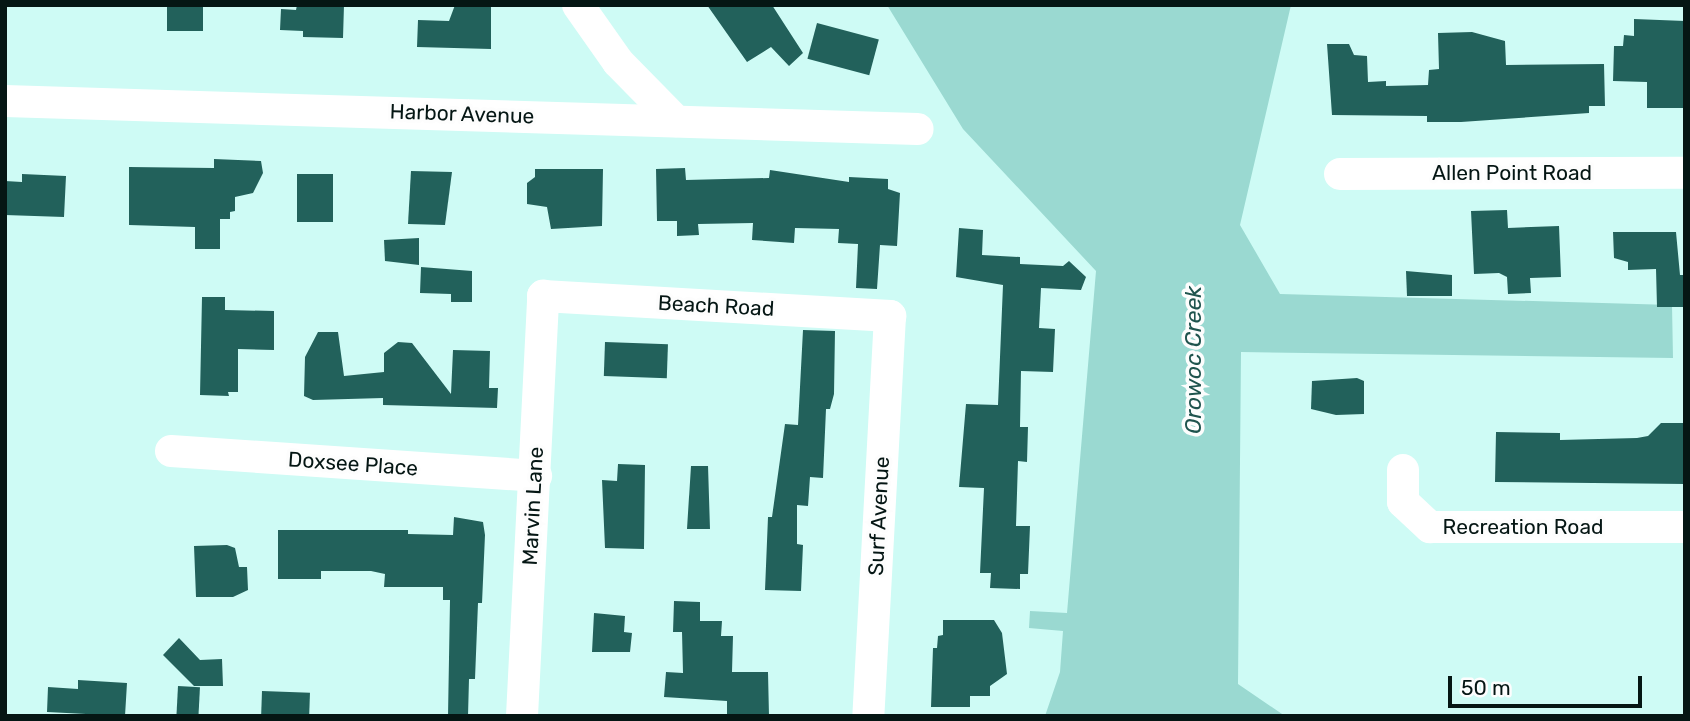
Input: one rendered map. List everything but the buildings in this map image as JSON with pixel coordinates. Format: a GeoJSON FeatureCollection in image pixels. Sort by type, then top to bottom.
{"type":"FeatureCollection","features":[{"type":"Feature","properties":{"kind":"street"},"geometry":{"type":"LineString","coordinates":[[578,5],[618,62],[676,121]]}},
{"type":"Feature","properties":{"kind":"street","name":"Harbor Avenue"},"geometry":{"type":"LineString","coordinates":[[5,101],[918,129]]}},
{"type":"Feature","properties":{"kind":"street","name":"Allen Point Road"},"geometry":{"type":"LineString","coordinates":[[1339,174],[1685,173]]}},
{"type":"Feature","properties":{"kind":"street","name":"Beach Road"},"geometry":{"type":"LineString","coordinates":[[543,296],[890,316]]}},
{"type":"Feature","properties":{"kind":"street","name":"Marvin Lane"},"geometry":{"type":"LineString","coordinates":[[522,716],[543,296]]}},
{"type":"Feature","properties":{"kind":"street","name":"Surf Avenue"},"geometry":{"type":"LineString","coordinates":[[868,716],[890,316]]}},
{"type":"Feature","properties":{"kind":"street","name":"Doxsee Place"},"geometry":{"type":"LineString","coordinates":[[171,451],[536,476]]}},
{"type":"Feature","properties":{"kind":"street","name":"Recreation Road"},"geometry":{"type":"LineString","coordinates":[[1403,470],[1403,502],[1430,527],[1685,527]]}},
{"type":"Feature","properties":{"kind":"water","name":"Orowoc Creek"},"geometry":{"type":"Polygon","coordinates":[[[887,5],[1291,5],[1240,225],[1280,294],[1672,305],[1673,358],[1241,352],[1238,684],[1285,716],[1045,716],[1060,672],[1063,631],[1029,628],[1030,611],[1067,613],[1096,271],[963,129],[887,5]]]}}]}
